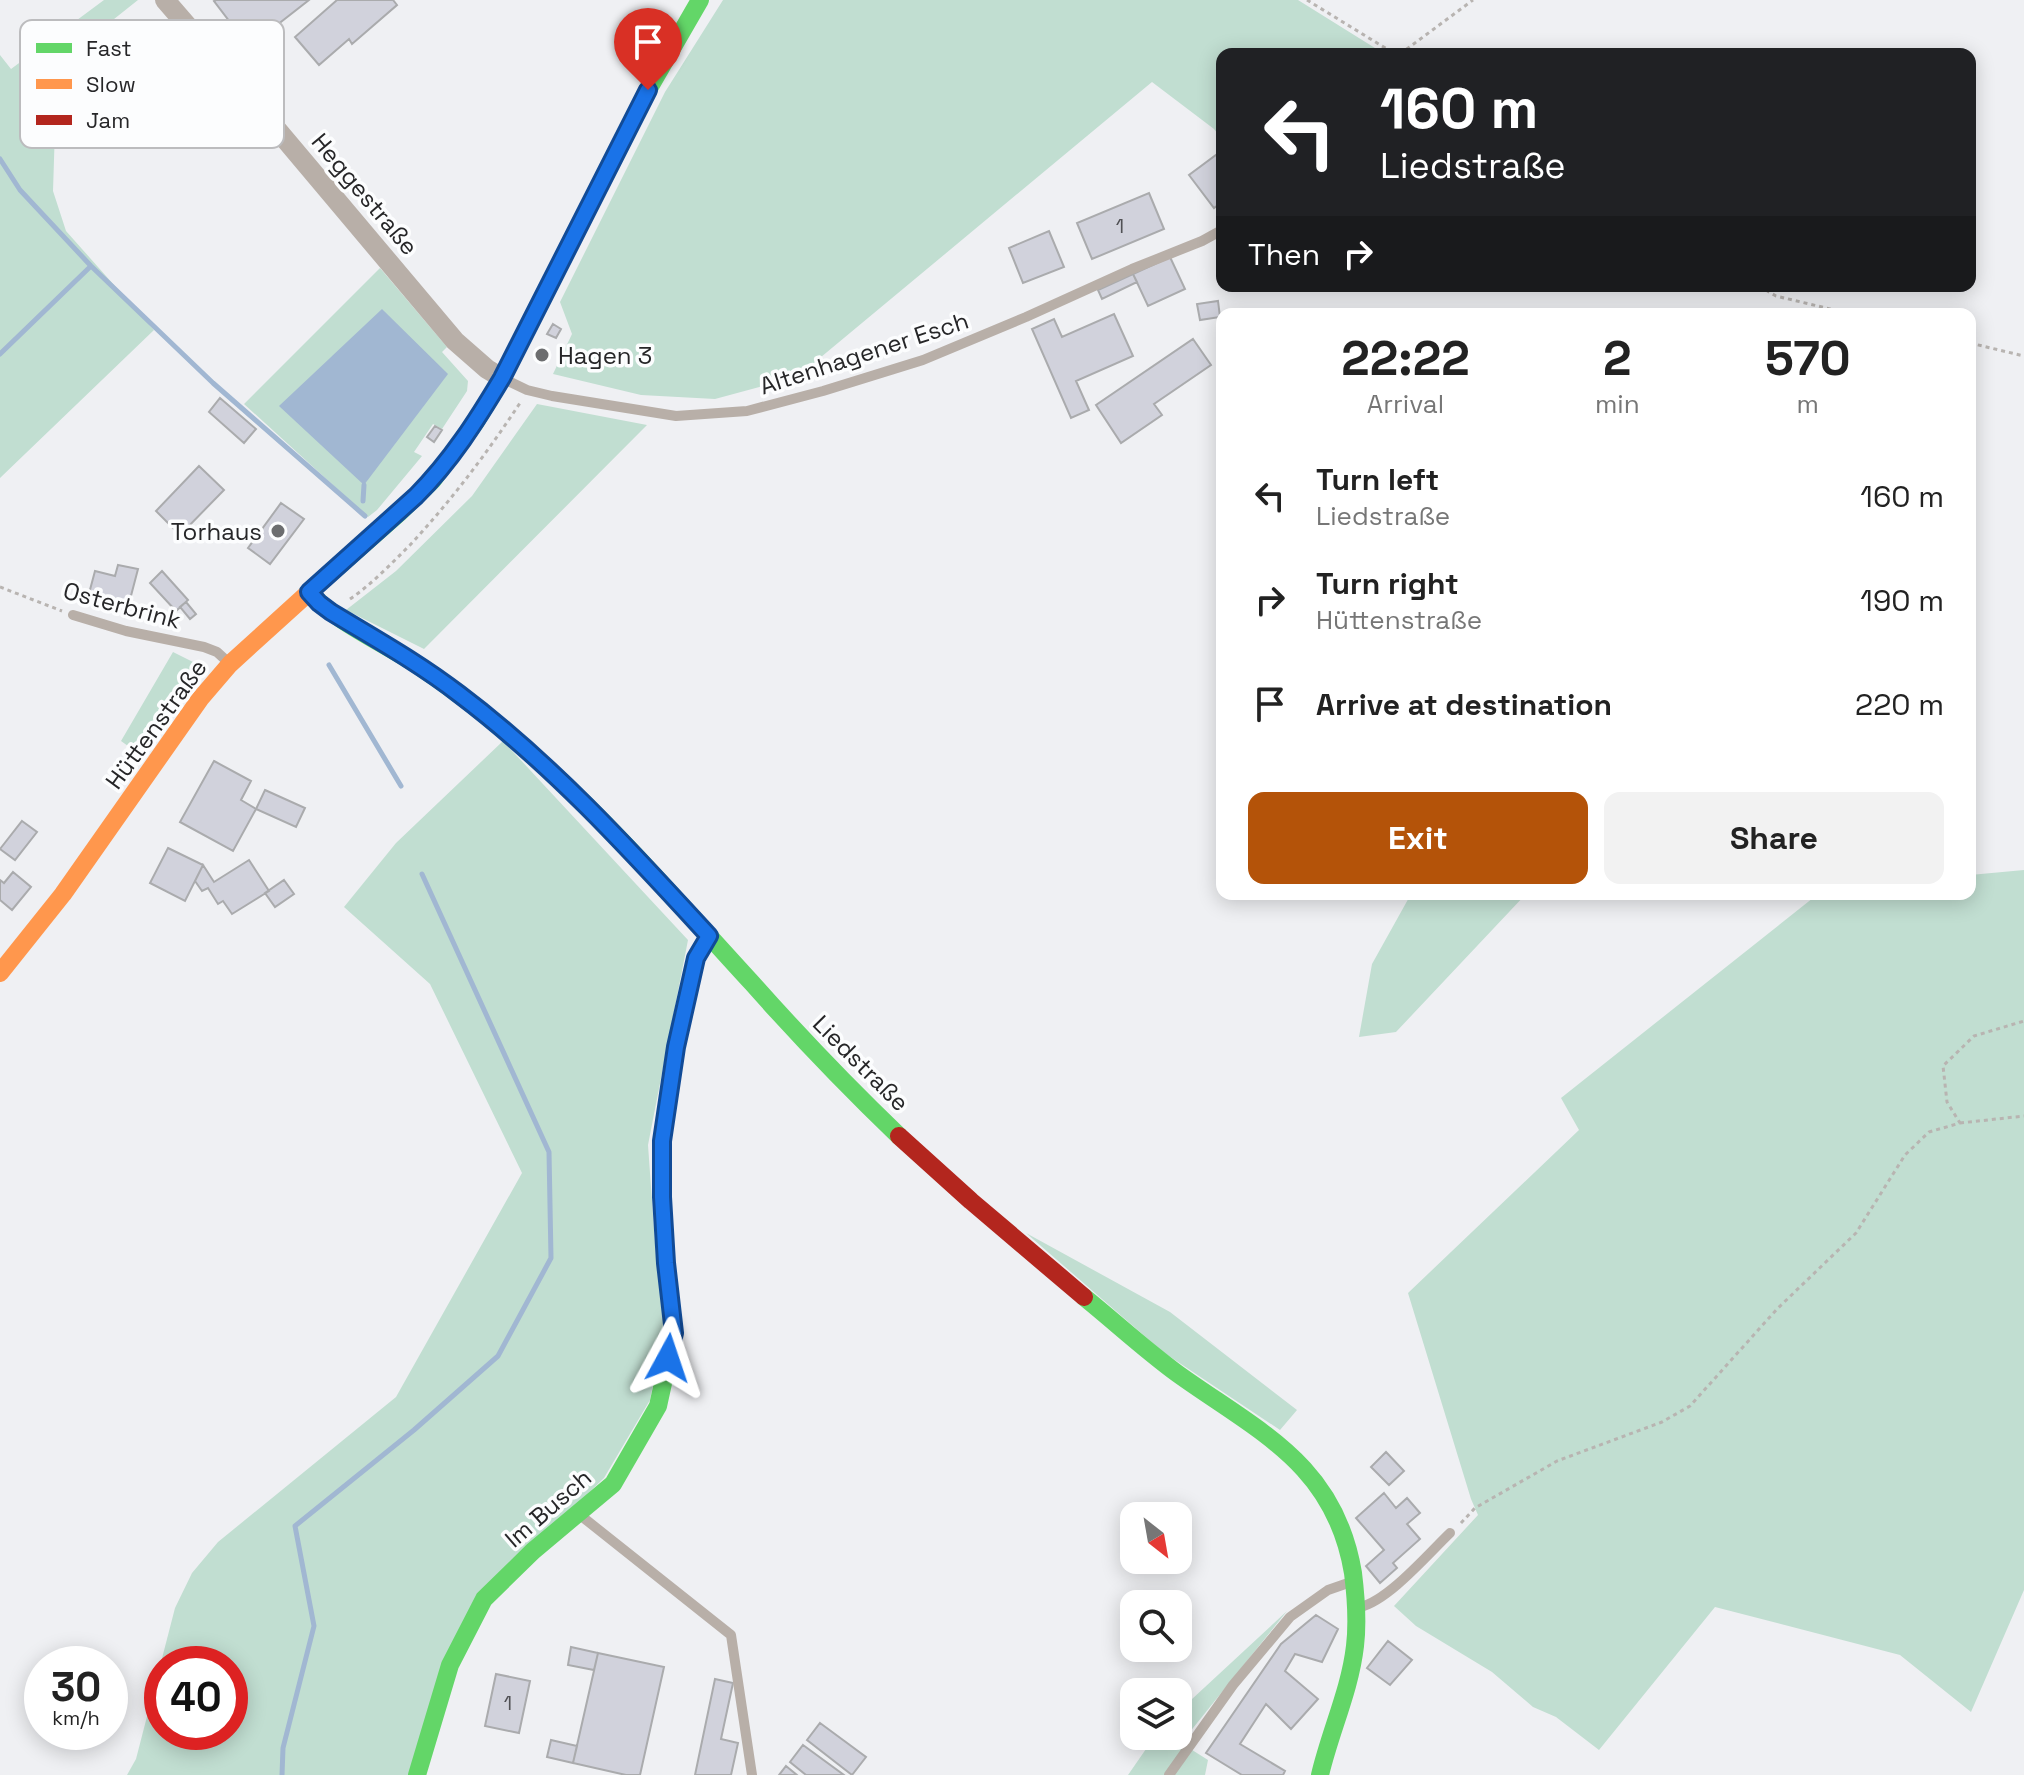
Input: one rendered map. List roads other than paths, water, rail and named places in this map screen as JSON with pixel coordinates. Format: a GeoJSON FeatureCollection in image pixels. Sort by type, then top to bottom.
{"type":"FeatureCollection","features":[{"type":"Feature","properties":{"kind":"street","name":"Heggestraße"},"geometry":{"type":"LineString","coordinates":[[165,0],[182,20]]}},
{"type":"Feature","properties":{"kind":"street","name":"Hüttenstraße"},"geometry":{"type":"LineString","coordinates":[[0,973],[63,894],[200,699],[230,664],[433,480],[475,423],[502,378],[648,90],[700,0]]}},
{"type":"Feature","properties":{"kind":"street","name":"Heggestraße"},"geometry":{"type":"LineString","coordinates":[[284,138],[455,341],[502,378]]}},
{"type":"Feature","properties":{"kind":"street","name":"Liedstraße"},"geometry":{"type":"LineString","coordinates":[[309,592],[331,612],[410,660],[496,723],[606,825],[779,1015],[839,1078],[918,1153],[1019,1243],[1175,1372],[1261,1433],[1312,1477],[1330,1502],[1340,1524],[1356,1608],[1353,1660],[1320,1775]]}},
{"type":"Feature","properties":{"kind":"street","name":"Im Busch"},"geometry":{"type":"LineString","coordinates":[[417,1775],[450,1665],[484,1599],[533,1551],[613,1484],[658,1406],[674,1333],[665,1250],[662,1141],[676,1047],[696,958],[709,936]]}},
{"type":"Feature","properties":{"kind":"lane","name":"Altenhagener Esch"},"geometry":{"type":"LineString","coordinates":[[502,378],[522,388],[552,396],[676,416],[747,411],[923,360],[1216,233]]}},
{"type":"Feature","properties":{"kind":"lane","name":"Osterbrink"},"geometry":{"type":"LineString","coordinates":[[73,615],[126,631],[204,647],[217,652],[230,664]]}},
{"type":"Feature","properties":{"kind":"lane"},"geometry":{"type":"LineString","coordinates":[[579,1514],[731,1635],[752,1775]]}},
{"type":"Feature","properties":{"kind":"lane"},"geometry":{"type":"LineString","coordinates":[[1356,1608],[1371,1605],[1389,1592],[1450,1533]]}},
{"type":"Feature","properties":{"kind":"lane"},"geometry":{"type":"LineString","coordinates":[[1169,1775],[1233,1685],[1290,1617],[1328,1590],[1352,1582]]}},
{"type":"Feature","properties":{"kind":"water"},"geometry":{"type":"Polygon","coordinates":[[[382,309],[448,374],[364,485],[279,406],[382,309]]]}},
{"type":"Feature","properties":{"kind":"waterway"},"geometry":{"type":"LineString","coordinates":[[0,159],[20,190],[91,266],[213,383],[365,516]]}},
{"type":"Feature","properties":{"kind":"waterway"},"geometry":{"type":"LineString","coordinates":[[0,354],[91,266]]}},
{"type":"Feature","properties":{"kind":"waterway"},"geometry":{"type":"LineString","coordinates":[[363,501],[364,485]]}},
{"type":"Feature","properties":{"kind":"waterway"},"geometry":{"type":"LineString","coordinates":[[329,665],[401,786]]}},
{"type":"Feature","properties":{"kind":"waterway"},"geometry":{"type":"LineString","coordinates":[[282,1775],[283,1748],[314,1626],[295,1526],[414,1430],[498,1356],[551,1258],[549,1152],[422,874]]}},
{"type":"Feature","properties":{"kind":"place","name":"Hagen 3"},"geometry":{"type":"Point","coordinates":[542,355]}},
{"type":"Feature","properties":{"kind":"place","name":"Torhaus"},"geometry":{"type":"Point","coordinates":[278,531]}}]}
